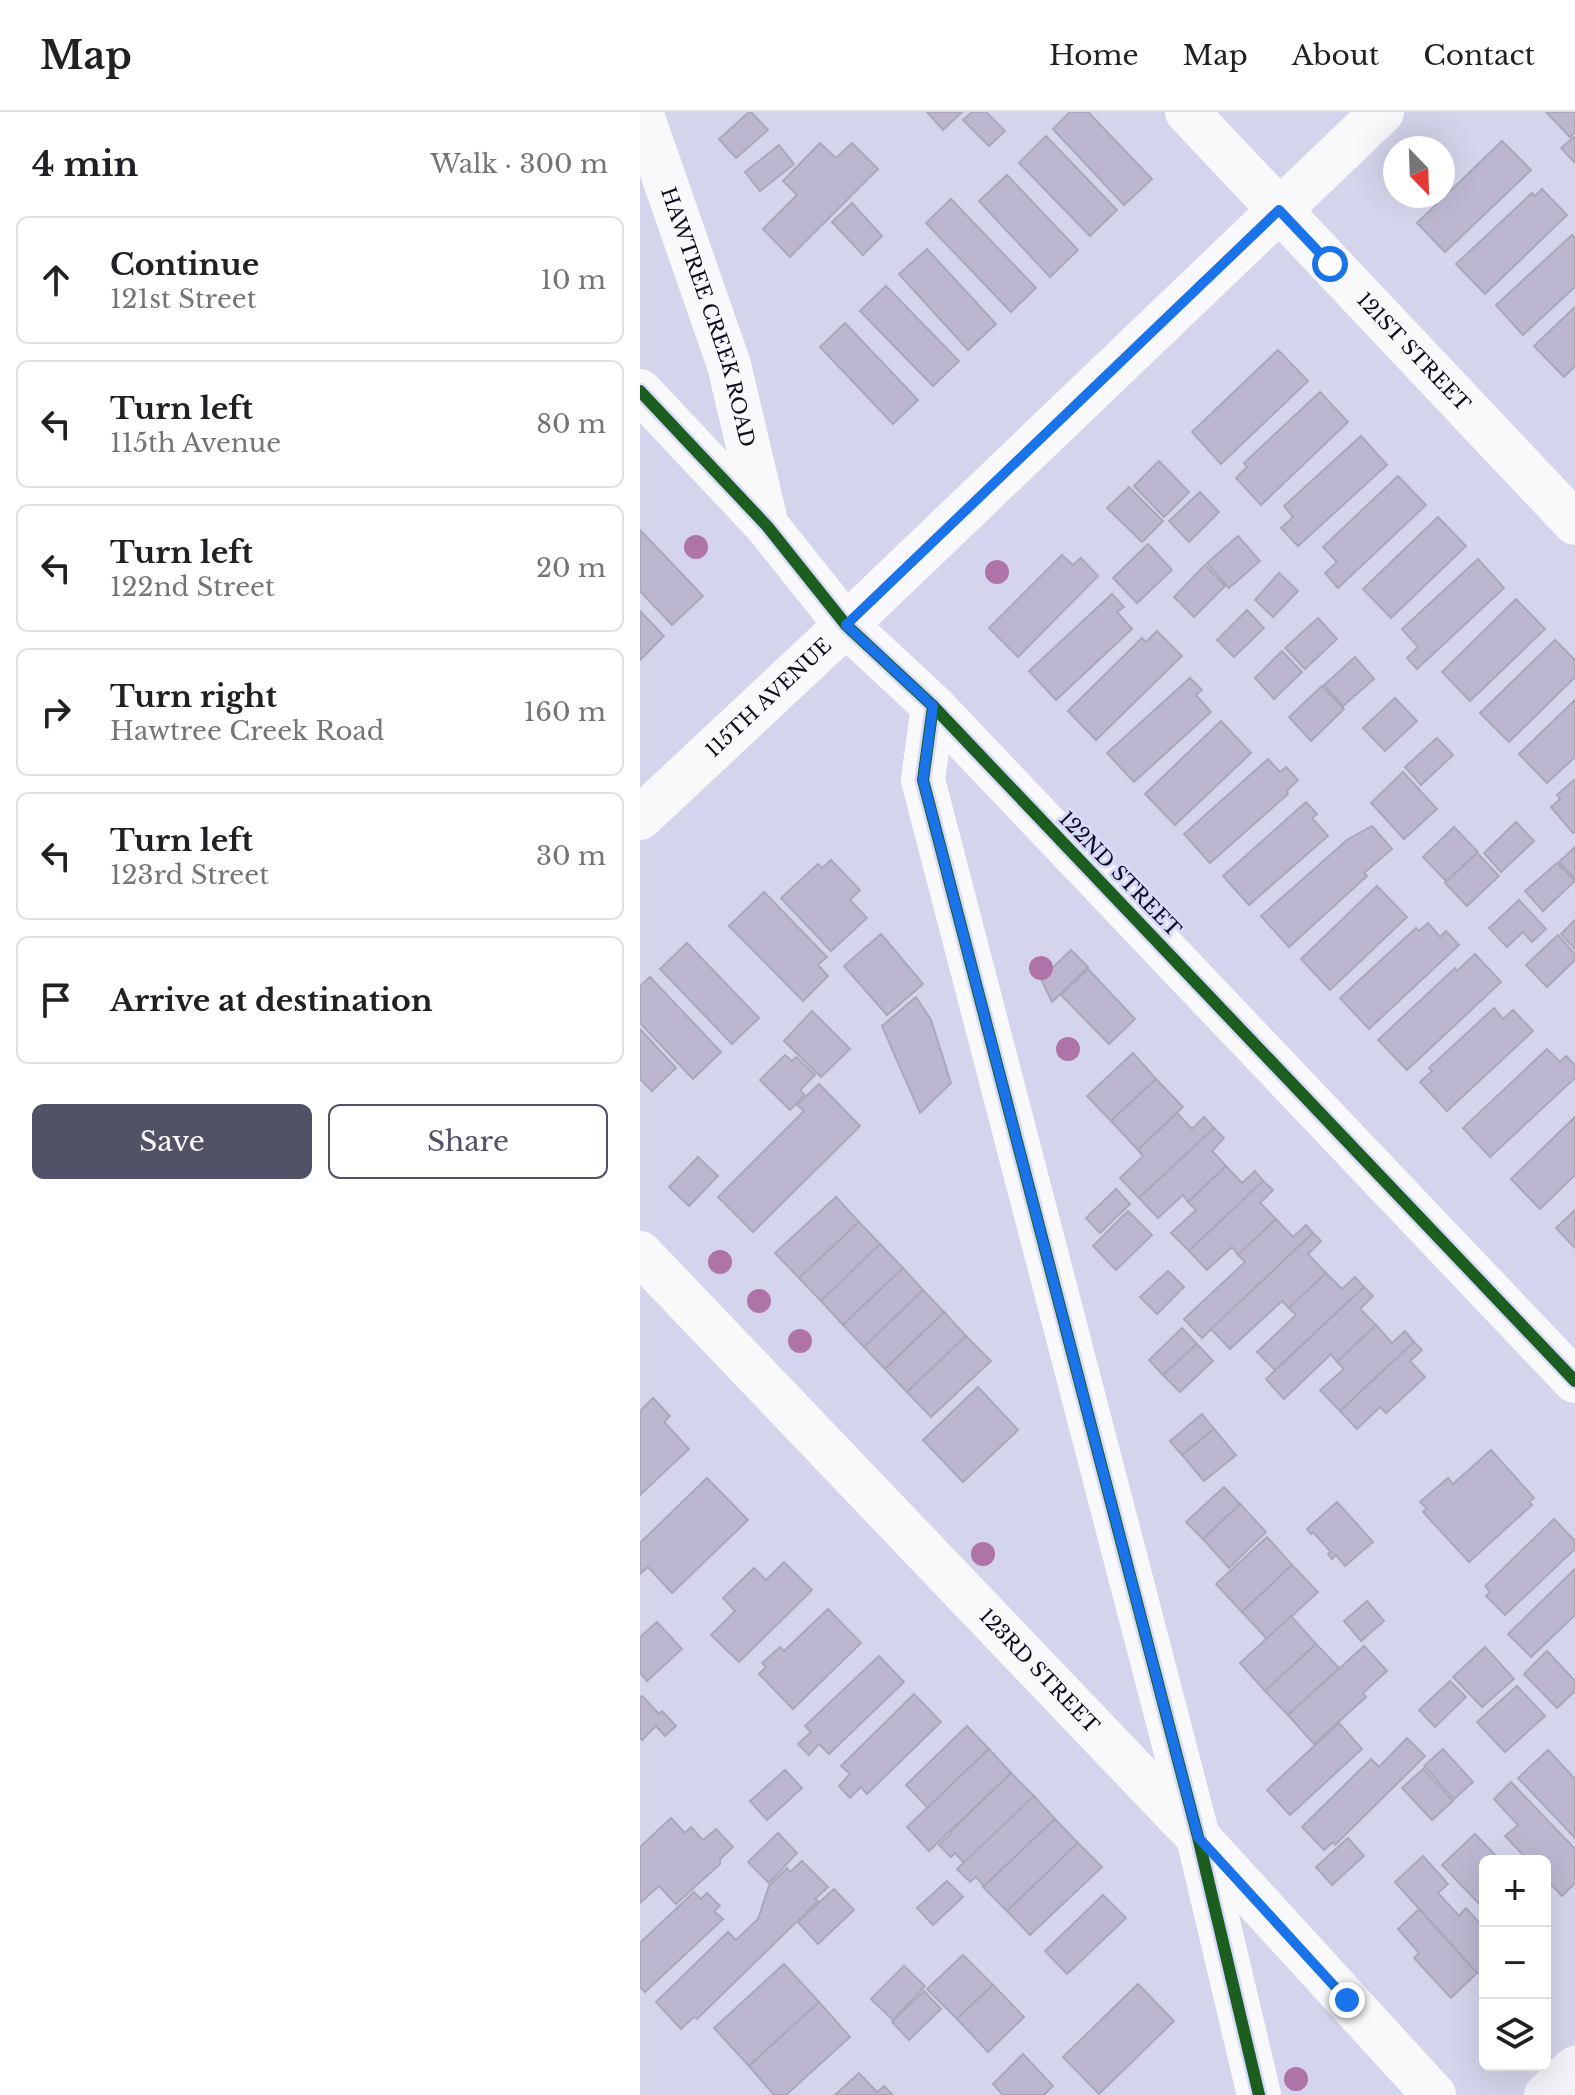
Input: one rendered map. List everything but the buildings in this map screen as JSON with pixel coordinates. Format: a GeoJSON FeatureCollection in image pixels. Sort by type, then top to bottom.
{"type":"FeatureCollection","features":[{"type":"Feature","properties":{"kind":"main road"},"geometry":{"type":"LineString","coordinates":[[1546,2095],[1575,2068]]}},
{"type":"Feature","properties":{"kind":"street","name":"HAWTREE CREEK ROAD"},"geometry":{"type":"LineString","coordinates":[[641,112],[729,365],[767,526]]}},
{"type":"Feature","properties":{"kind":"street","name":"121ST STREET"},"geometry":{"type":"LineString","coordinates":[[1187,112],[1575,523]]}},
{"type":"Feature","properties":{"kind":"street","name":"115TH AVENUE"},"geometry":{"type":"LineString","coordinates":[[640,818],[1382,112]]}},
{"type":"Feature","properties":{"kind":"street","name":"122ND STREET"},"geometry":{"type":"LineString","coordinates":[[640,391],[767,526],[846,625],[933,706],[1575,1381]]}},
{"type":"Feature","properties":{"kind":"street"},"geometry":{"type":"LineString","coordinates":[[933,706],[923,780],[1198,1837],[1259,2095]]}},
{"type":"Feature","properties":{"kind":"street","name":"123RD STREET"},"geometry":{"type":"LineString","coordinates":[[640,1253],[1198,1837],[1434,2095]]}},
{"type":"Feature","properties":{"kind":"cycle path"},"geometry":{"type":"LineString","coordinates":[[640,391],[767,526],[846,625],[933,706],[1575,1381]]}},
{"type":"Feature","properties":{"kind":"cycle path"},"geometry":{"type":"LineString","coordinates":[[933,706],[923,780],[1198,1837],[1259,2095]]}},
{"type":"Feature","properties":{"kind":"route"},"geometry":{"type":"LineString","coordinates":[[1330,264],[1279,210],[846,625],[933,706],[923,780],[1198,1837],[1347,2000]]}}]}
